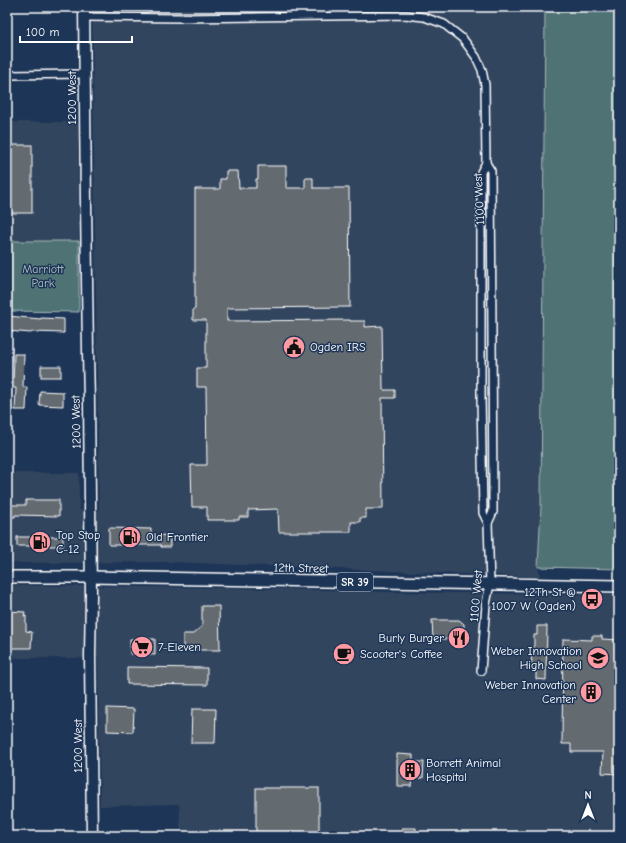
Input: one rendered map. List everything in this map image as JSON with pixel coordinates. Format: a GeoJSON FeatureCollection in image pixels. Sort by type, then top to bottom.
{"type":"FeatureCollection","features":[{"type":"Feature","properties":{"kind":"main road","name":"12th Street"},"geometry":{"type":"LineString","coordinates":[[7,577],[91,577],[619,586]]}},
{"type":"Feature","properties":{"kind":"street"},"geometry":{"type":"LineString","coordinates":[[85,12],[182,18],[405,16],[424,17],[444,24],[463,39],[476,56],[482,70],[485,85],[486,163]]}},
{"type":"Feature","properties":{"kind":"street","name":"1200 West"},"geometry":{"type":"LineString","coordinates":[[85,12],[91,577],[92,836]]}},
{"type":"Feature","properties":{"kind":"street"},"geometry":{"type":"LineString","coordinates":[[7,75],[85,74]]}},
{"type":"Feature","properties":{"kind":"street","name":"1100 West"},"geometry":{"type":"LineString","coordinates":[[481,671],[486,604],[490,584],[488,523],[483,513],[482,491],[481,172],[486,163],[491,171],[493,491],[493,512],[488,523]]}},
{"type":"Feature","properties":{"kind":"street"},"geometry":{"type":"LineString","coordinates":[[482,491],[493,491]]}},
{"type":"Feature","properties":{"kind":"shaded area"},"geometry":{"type":"Polygon","coordinates":[[[92,7],[545,7],[541,506],[538,567],[540,577],[172,562],[7,563],[7,473],[79,473],[79,510],[99,510],[92,7]]]}},
{"type":"Feature","properties":{"kind":"shaded area"},"geometry":{"type":"Polygon","coordinates":[[[7,122],[78,122],[79,241],[7,241],[7,122]]]}},
{"type":"Feature","properties":{"kind":"shaded area"},"geometry":{"type":"Polygon","coordinates":[[[7,585],[619,595],[619,836],[181,836],[179,804],[100,806],[98,658],[7,658],[7,585]]]}},
{"type":"Feature","properties":{"kind":"green space"},"geometry":{"type":"Polygon","coordinates":[[[545,7],[619,7],[619,569],[538,567],[541,506],[545,7]]]}},
{"type":"Feature","properties":{"kind":"green space","name":"Marriott Park"},"geometry":{"type":"Polygon","coordinates":[[[7,241],[79,241],[79,312],[7,311],[7,241]]]}},
{"type":"Feature","properties":{"kind":"building"},"geometry":{"type":"Polygon","coordinates":[[[7,145],[32,145],[32,213],[7,213],[7,145]]]}},
{"type":"Feature","properties":{"kind":"building","name":"Ogden IRS"},"geometry":{"type":"Polygon","coordinates":[[[258,166],[286,166],[286,188],[305,188],[305,178],[313,178],[313,188],[349,188],[350,307],[227,308],[227,321],[350,320],[365,321],[365,327],[382,326],[383,390],[395,390],[395,398],[382,398],[383,509],[366,509],[366,518],[360,518],[360,522],[351,522],[351,532],[279,532],[278,509],[248,510],[248,517],[239,517],[239,520],[207,520],[207,507],[192,507],[191,465],[207,465],[206,387],[197,387],[197,368],[206,368],[206,320],[193,320],[193,309],[195,309],[195,189],[220,189],[220,179],[226,179],[226,171],[238,171],[239,188],[256,188],[258,166]]]}},
{"type":"Feature","properties":{"kind":"building"},"geometry":{"type":"Polygon","coordinates":[[[7,316],[41,319],[64,319],[64,333],[7,331],[7,316]]]}},
{"type":"Feature","properties":{"kind":"building"},"geometry":{"type":"Polygon","coordinates":[[[14,354],[24,354],[23,387],[27,387],[26,410],[15,410],[16,388],[13,388],[14,354]]]}},
{"type":"Feature","properties":{"kind":"building"},"geometry":{"type":"Polygon","coordinates":[[[41,366],[61,366],[61,377],[41,377],[41,366]]]}},
{"type":"Feature","properties":{"kind":"building"},"geometry":{"type":"Polygon","coordinates":[[[40,391],[63,392],[63,406],[39,405],[40,391]]]}},
{"type":"Feature","properties":{"kind":"building"},"geometry":{"type":"Polygon","coordinates":[[[26,500],[59,500],[59,516],[15,515],[15,517],[7,517],[7,505],[26,505],[26,500]]]}},
{"type":"Feature","properties":{"kind":"building","name":"Old Frontier"},"geometry":{"type":"Polygon","coordinates":[[[109,528],[151,529],[151,536],[170,535],[170,547],[161,547],[161,545],[109,545],[109,528]]]}},
{"type":"Feature","properties":{"kind":"building","name":"Top Stop C-12"},"geometry":{"type":"Polygon","coordinates":[[[17,537],[63,537],[63,546],[17,546],[17,537]]]}},
{"type":"Feature","properties":{"kind":"building"},"geometry":{"type":"Polygon","coordinates":[[[202,606],[219,606],[220,650],[183,650],[183,634],[193,634],[202,626],[202,606]]]}},
{"type":"Feature","properties":{"kind":"building"},"geometry":{"type":"Polygon","coordinates":[[[7,611],[25,612],[24,616],[26,616],[26,631],[32,632],[31,648],[7,648],[7,611]]]}},
{"type":"Feature","properties":{"kind":"building"},"geometry":{"type":"Polygon","coordinates":[[[432,620],[459,620],[464,624],[464,639],[433,639],[432,620]]]}},
{"type":"Feature","properties":{"kind":"building"},"geometry":{"type":"Polygon","coordinates":[[[537,626],[547,626],[546,680],[536,679],[536,668],[532,668],[531,649],[534,649],[534,635],[537,635],[537,626]]]}},
{"type":"Feature","properties":{"kind":"building","name":"Weber Innovation Center"},"geometry":{"type":"Polygon","coordinates":[[[592,636],[602,636],[602,639],[619,640],[619,774],[602,773],[603,752],[571,752],[571,744],[562,744],[563,639],[592,640],[592,636]]]}},
{"type":"Feature","properties":{"kind":"building","name":"7-Eleven"},"geometry":{"type":"Polygon","coordinates":[[[130,639],[155,639],[155,655],[130,654],[130,639]]]}},
{"type":"Feature","properties":{"kind":"building"},"geometry":{"type":"Polygon","coordinates":[[[127,667],[207,668],[207,685],[127,684],[127,667]]]}},
{"type":"Feature","properties":{"kind":"building"},"geometry":{"type":"Polygon","coordinates":[[[107,708],[134,709],[133,732],[107,731],[107,708]]]}},
{"type":"Feature","properties":{"kind":"building"},"geometry":{"type":"Polygon","coordinates":[[[192,709],[216,709],[215,743],[191,743],[192,709]]]}},
{"type":"Feature","properties":{"kind":"building","name":"Borrett Animal Hospital"},"geometry":{"type":"Polygon","coordinates":[[[397,754],[413,755],[413,762],[424,762],[423,778],[413,778],[412,786],[397,786],[397,754]]]}},
{"type":"Feature","properties":{"kind":"building"},"geometry":{"type":"Polygon","coordinates":[[[256,788],[319,788],[319,836],[256,836],[256,788]]]}},
{"type":"Feature","properties":{"kind":"building"},"geometry":{"type":"Polygon","coordinates":[[[402,828],[416,828],[416,836],[403,836],[402,828]]]}},
{"type":"Feature","properties":{"kind":"place","name":"Ogden IRS"},"geometry":{"type":"Point","coordinates":[294,347]}},
{"type":"Feature","properties":{"kind":"place","name":"Old Frontier"},"geometry":{"type":"Point","coordinates":[130,537]}},
{"type":"Feature","properties":{"kind":"place","name":"Top Stop C-12"},"geometry":{"type":"Point","coordinates":[40,542]}},
{"type":"Feature","properties":{"kind":"place","name":"12Th St @ 1007 W (Ogden)"},"geometry":{"type":"Point","coordinates":[592,599]}},
{"type":"Feature","properties":{"kind":"place","name":"Burly Burger"},"geometry":{"type":"Point","coordinates":[459,638]}},
{"type":"Feature","properties":{"kind":"place","name":"7-Eleven"},"geometry":{"type":"Point","coordinates":[142,647]}},
{"type":"Feature","properties":{"kind":"place","name":"Scooter's Coffee"},"geometry":{"type":"Point","coordinates":[344,654]}},
{"type":"Feature","properties":{"kind":"place","name":"Weber Innovation High School"},"geometry":{"type":"Point","coordinates":[598,658]}},
{"type":"Feature","properties":{"kind":"place","name":"Weber Innovation Center"},"geometry":{"type":"Point","coordinates":[591,692]}},
{"type":"Feature","properties":{"kind":"place","name":"Borrett Animal Hospital"},"geometry":{"type":"Point","coordinates":[410,770]}}]}
